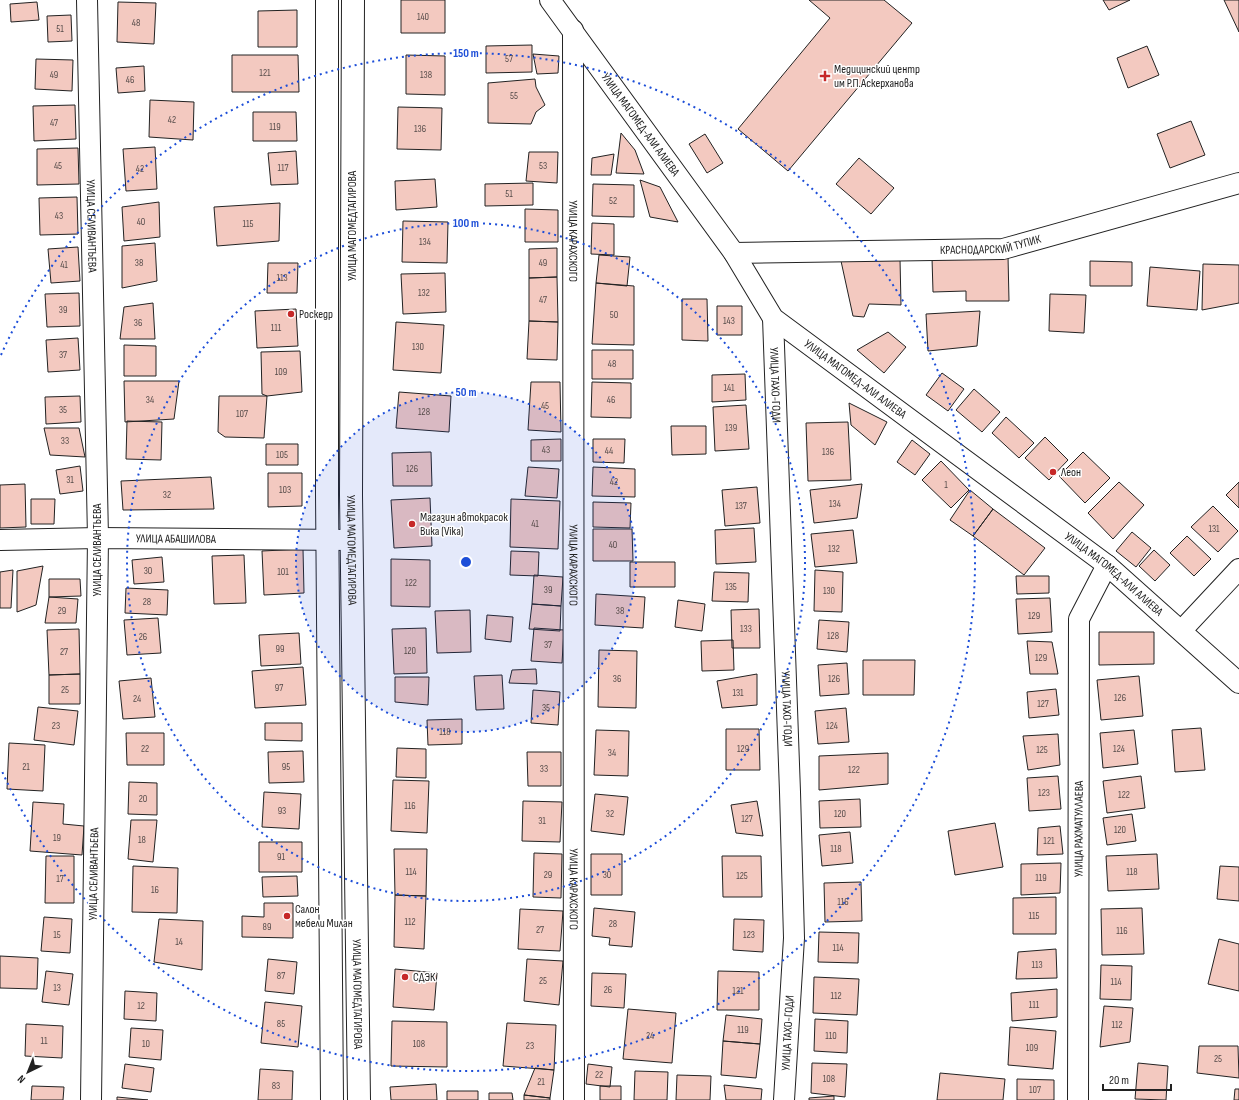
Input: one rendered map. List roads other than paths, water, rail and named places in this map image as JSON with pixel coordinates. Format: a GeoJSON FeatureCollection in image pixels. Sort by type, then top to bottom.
{"type":"FeatureCollection","features":[{"type":"Feature","properties":{"kind":"main road","name":"УЛИЦА МАГОМЕДТАГИРОВА"},"geometry":{"type":"LineString","coordinates":[[328,0],[328,540],[332,1100]]}},
{"type":"Feature","properties":{"kind":"main road","name":"УЛИЦА МАГОМЕДТАГИРОВА"},"geometry":{"type":"LineString","coordinates":[[353,0],[352,540],[359,1100]]}},
{"type":"Feature","properties":{"kind":"street","name":"УЛИЦА СЕЛИВАНТЬЕВА"},"geometry":{"type":"LineString","coordinates":[[87,0],[98,538],[91,1100]]}},
{"type":"Feature","properties":{"kind":"street","name":"УЛИЦА МАГОМЕД-АЛИ АЛИЕВА"},"geometry":{"type":"LineString","coordinates":[[550,0],[734,253],[773,318],[1106,565],[1182,630],[1239,682]]}},
{"type":"Feature","properties":{"kind":"street","name":"УЛИЦА КАРАХСКОГО"},"geometry":{"type":"LineString","coordinates":[[572,30],[574,1100]]}},
{"type":"Feature","properties":{"kind":"street","name":"КРАСНОДАРСКИЙ ТУПИК"},"geometry":{"type":"LineString","coordinates":[[734,253],[1003,249],[1239,183]]}},
{"type":"Feature","properties":{"kind":"street","name":"УЛИЦА ТАХО-ГОДИ"},"geometry":{"type":"LineString","coordinates":[[773,318],[790,784],[794,938],[784,1100]]}},
{"type":"Feature","properties":{"kind":"street","name":"УЛИЦА АБАШИЛОВА"},"geometry":{"type":"LineString","coordinates":[[0,540],[98,538],[352,540]]}},
{"type":"Feature","properties":{"kind":"street","name":"УЛИЦА РАХМАТУЛЛАЕВА"},"geometry":{"type":"LineString","coordinates":[[1078,1100],[1079,619],[1106,565]]}},
{"type":"Feature","properties":{"kind":"street"},"geometry":{"type":"LineString","coordinates":[[1182,630],[1239,569]]}},
{"type":"Feature","properties":{"kind":"place","name":"Медицинский центр им Р.П.Аскерханова"},"geometry":{"type":"Point","coordinates":[825,76]}},
{"type":"Feature","properties":{"kind":"place","name":"Роскедр"},"geometry":{"type":"Point","coordinates":[291,314]}},
{"type":"Feature","properties":{"kind":"place","name":"Леон"},"geometry":{"type":"Point","coordinates":[1053,472]}},
{"type":"Feature","properties":{"kind":"place","name":"Магазин автокрасок Вика (Vika)"},"geometry":{"type":"Point","coordinates":[412,524]}},
{"type":"Feature","properties":{"kind":"place","name":"Салон мебели Милан"},"geometry":{"type":"Point","coordinates":[287,916]}},
{"type":"Feature","properties":{"kind":"place","name":"СДЭК"},"geometry":{"type":"Point","coordinates":[405,977]}}]}
